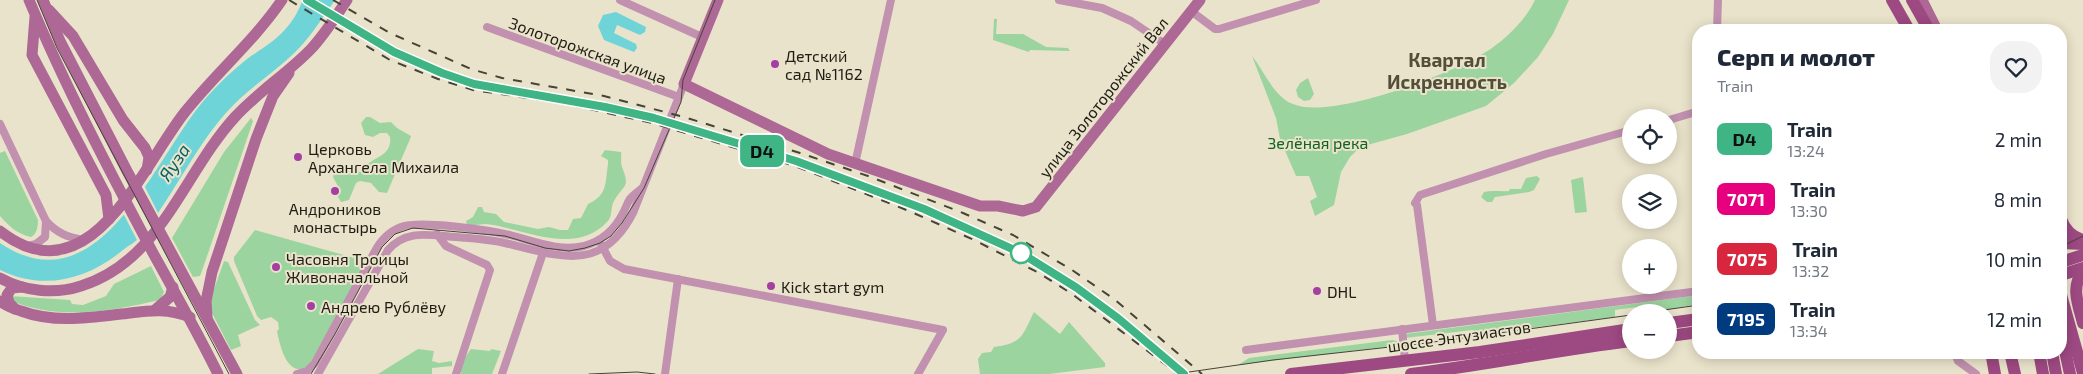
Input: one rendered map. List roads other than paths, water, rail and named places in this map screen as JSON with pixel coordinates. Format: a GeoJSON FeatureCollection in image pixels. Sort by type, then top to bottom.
{"type":"FeatureCollection","features":[{"type":"Feature","properties":{"kind":"main road"},"geometry":{"type":"LineString","coordinates":[[29,0],[48,45],[117,185],[190,317],[218,374]]}},
{"type":"Feature","properties":{"kind":"main road"},"geometry":{"type":"LineString","coordinates":[[140,142],[147,145],[156,145],[168,133],[186,110],[261,30],[282,0]]}},
{"type":"Feature","properties":{"kind":"main road"},"geometry":{"type":"LineString","coordinates":[[0,278],[22,287],[49,291],[60,290],[94,282],[122,266],[139,251],[166,220],[212,147],[235,117],[270,83],[295,64],[324,33],[347,0]]}},
{"type":"Feature","properties":{"kind":"main road"},"geometry":{"type":"LineString","coordinates":[[718,0],[684,84],[828,154],[855,164]]}},
{"type":"Feature","properties":{"kind":"main road","name":"улица Золоторожский Вал"},"geometry":{"type":"LineString","coordinates":[[855,164],[980,206],[998,206],[1028,211],[1036,207],[1200,0]]}},
{"type":"Feature","properties":{"kind":"main road"},"geometry":{"type":"LineString","coordinates":[[1892,0],[1905,24]]}},
{"type":"Feature","properties":{"kind":"main road"},"geometry":{"type":"LineString","coordinates":[[1912,0],[1926,24]]}},
{"type":"Feature","properties":{"kind":"main road"},"geometry":{"type":"LineString","coordinates":[[1922,0],[1934,24]]}},
{"type":"Feature","properties":{"kind":"main road"},"geometry":{"type":"LineString","coordinates":[[44,4],[70,31],[123,120],[140,142],[148,157],[146,171]]}},
{"type":"Feature","properties":{"kind":"main road"},"geometry":{"type":"LineString","coordinates":[[44,4],[60,41],[165,244],[237,374]]}},
{"type":"Feature","properties":{"kind":"main road"},"geometry":{"type":"LineString","coordinates":[[35,16],[32,55],[106,195],[109,219]]}},
{"type":"Feature","properties":{"kind":"main road"},"geometry":{"type":"LineString","coordinates":[[60,41],[61,31],[65,29],[70,31]]}},
{"type":"Feature","properties":{"kind":"main road"},"geometry":{"type":"LineString","coordinates":[[33,45],[41,40],[48,45]]}},
{"type":"Feature","properties":{"kind":"main road"},"geometry":{"type":"LineString","coordinates":[[208,320],[206,301],[212,272],[260,127],[274,96],[295,64]]}},
{"type":"Feature","properties":{"kind":"main road"},"geometry":{"type":"LineString","coordinates":[[235,117],[248,111],[257,111],[262,116],[260,127]]}},
{"type":"Feature","properties":{"kind":"main road"},"geometry":{"type":"LineString","coordinates":[[0,231],[26,246],[49,250],[60,249],[85,240],[102,228],[130,193],[146,171],[168,133]]}},
{"type":"Feature","properties":{"kind":"main road"},"geometry":{"type":"LineString","coordinates":[[106,195],[118,197],[130,193]]}},
{"type":"Feature","properties":{"kind":"main road"},"geometry":{"type":"LineString","coordinates":[[2067,231],[2083,242]]}},
{"type":"Feature","properties":{"kind":"main road"},"geometry":{"type":"LineString","coordinates":[[2067,243],[2083,242]]}},
{"type":"Feature","properties":{"kind":"main road"},"geometry":{"type":"LineString","coordinates":[[2067,260],[2083,255]]}},
{"type":"Feature","properties":{"kind":"main road"},"geometry":{"type":"LineString","coordinates":[[2067,273],[2083,268]]}},
{"type":"Feature","properties":{"kind":"main road"},"geometry":{"type":"LineString","coordinates":[[185,281],[191,284],[200,284],[205,282],[212,272]]}},
{"type":"Feature","properties":{"kind":"main road"},"geometry":{"type":"LineString","coordinates":[[2083,272],[2077,281],[2076,294],[2083,323]]}},
{"type":"Feature","properties":{"kind":"main road"},"geometry":{"type":"LineString","coordinates":[[14,309],[9,303],[7,295],[12,288],[22,287]]}},
{"type":"Feature","properties":{"kind":"main road"},"geometry":{"type":"LineString","coordinates":[[155,310],[170,297],[173,287]]}},
{"type":"Feature","properties":{"kind":"main road"},"geometry":{"type":"LineString","coordinates":[[0,301],[14,309],[40,318],[91,318],[155,310],[172,311],[190,317]]}},
{"type":"Feature","properties":{"kind":"main road"},"geometry":{"type":"LineString","coordinates":[[2067,313],[2075,337],[2083,373]]}},
{"type":"Feature","properties":{"kind":"main road"},"geometry":{"type":"LineString","coordinates":[[1677,323],[1692,320]]}},
{"type":"Feature","properties":{"kind":"main road","name":"шоссе Энтузиастов"},"geometry":{"type":"LineString","coordinates":[[1291,374],[1480,352],[1622,330]]}},
{"type":"Feature","properties":{"kind":"main road"},"geometry":{"type":"LineString","coordinates":[[1677,335],[1692,333]]}},
{"type":"Feature","properties":{"kind":"main road","name":"шоссе Энтузиастов"},"geometry":{"type":"LineString","coordinates":[[1411,374],[1488,364],[1552,351],[1622,342]]}},
{"type":"Feature","properties":{"kind":"main road"},"geometry":{"type":"LineString","coordinates":[[1992,359],[1995,374]]}},
{"type":"Feature","properties":{"kind":"main road"},"geometry":{"type":"LineString","coordinates":[[2003,374],[2005,359]]}},
{"type":"Feature","properties":{"kind":"main road"},"geometry":{"type":"LineString","coordinates":[[2009,359],[2015,374]]}},
{"type":"Feature","properties":{"kind":"main road"},"geometry":{"type":"LineString","coordinates":[[2041,359],[2043,374]]}},
{"type":"Feature","properties":{"kind":"main road"},"geometry":{"type":"LineString","coordinates":[[2053,359],[2056,374]]}},
{"type":"Feature","properties":{"kind":"main road"},"geometry":{"type":"LineString","coordinates":[[2067,359],[2070,374]]}},
{"type":"Feature","properties":{"kind":"street"},"geometry":{"type":"LineString","coordinates":[[620,0],[702,37]]}},
{"type":"Feature","properties":{"kind":"street"},"geometry":{"type":"LineString","coordinates":[[855,164],[891,0]]}},
{"type":"Feature","properties":{"kind":"street"},"geometry":{"type":"LineString","coordinates":[[1059,0],[1102,8],[1132,21],[1164,44]]}},
{"type":"Feature","properties":{"kind":"street"},"geometry":{"type":"LineString","coordinates":[[1191,11],[1215,29],[1220,29],[1316,0]]}},
{"type":"Feature","properties":{"kind":"street"},"geometry":{"type":"LineString","coordinates":[[1717,24],[1718,0]]}},
{"type":"Feature","properties":{"kind":"street","name":"Золоторожская улица"},"geometry":{"type":"LineString","coordinates":[[487,27],[679,98]]}},
{"type":"Feature","properties":{"kind":"street"},"geometry":{"type":"LineString","coordinates":[[319,373],[388,250],[405,237],[416,234],[438,235],[503,242],[543,254],[569,257],[603,248],[618,237],[627,226],[684,84]]}},
{"type":"Feature","properties":{"kind":"street"},"geometry":{"type":"LineString","coordinates":[[1677,118],[1692,113]]}},
{"type":"Feature","properties":{"kind":"street"},"geometry":{"type":"LineString","coordinates":[[0,124],[46,221],[55,231],[67,237],[85,240]]}},
{"type":"Feature","properties":{"kind":"street"},"geometry":{"type":"LineString","coordinates":[[1433,325],[1416,204],[1420,195],[1546,154],[1622,133]]}},
{"type":"Feature","properties":{"kind":"street"},"geometry":{"type":"LineString","coordinates":[[297,374],[307,371],[322,352],[371,257],[382,240],[394,230],[406,225],[433,226],[488,231],[569,248],[584,246],[599,240],[611,230],[619,221],[629,199],[643,188]]}},
{"type":"Feature","properties":{"kind":"street"},"geometry":{"type":"LineString","coordinates":[[26,246],[36,244],[45,237],[46,221]]}},
{"type":"Feature","properties":{"kind":"street"},"geometry":{"type":"LineString","coordinates":[[433,226],[446,246],[487,265],[490,270],[456,374]]}},
{"type":"Feature","properties":{"kind":"street"},"geometry":{"type":"LineString","coordinates":[[599,240],[610,260],[617,266],[943,330],[918,374]]}},
{"type":"Feature","properties":{"kind":"street"},"geometry":{"type":"LineString","coordinates":[[502,374],[546,244]]}},
{"type":"Feature","properties":{"kind":"street"},"geometry":{"type":"LineString","coordinates":[[665,374],[678,279]]}},
{"type":"Feature","properties":{"kind":"street"},"geometry":{"type":"LineString","coordinates":[[1246,350],[1692,292]]}},
{"type":"Feature","properties":{"kind":"street"},"geometry":{"type":"LineString","coordinates":[[1402,329],[1406,361]]}},
{"type":"Feature","properties":{"kind":"street"},"geometry":{"type":"LineString","coordinates":[[1957,359],[1976,374]]}},
{"type":"Feature","properties":{"kind":"water","name":"Яуза"},"geometry":{"type":"Polygon","coordinates":[[[303,0],[335,0],[297,51],[240,98],[225,114],[202,144],[163,206],[137,240],[95,269],[64,279],[32,280],[0,270],[0,243],[36,259],[68,257],[96,242],[122,217],[145,187],[187,123],[206,98],[236,68],[284,31],[295,17],[303,0]]]}},
{"type":"Feature","properties":{"kind":"water"},"geometry":{"type":"Polygon","coordinates":[[[616,12],[646,27],[645,32],[640,35],[617,25],[614,33],[636,44],[637,48],[634,52],[604,40],[598,26],[603,15],[616,12]]]}},
{"type":"Feature","properties":{"kind":"tram line"},"geometry":{"type":"LineString","coordinates":[[37,0],[57,48],[229,374]]}},
{"type":"Feature","properties":{"kind":"tram line"},"geometry":{"type":"LineString","coordinates":[[311,374],[382,247],[395,234],[413,228],[505,236],[545,248],[569,251],[600,243],[611,236],[622,223],[644,188],[681,102],[683,80],[715,0]]}},
{"type":"Feature","properties":{"kind":"tram line"},"geometry":{"type":"LineString","coordinates":[[2067,244],[2083,236]]}},
{"type":"Feature","properties":{"kind":"tram line"},"geometry":{"type":"LineString","coordinates":[[1677,308],[1692,306]]}},
{"type":"Feature","properties":{"kind":"tram line"},"geometry":{"type":"LineString","coordinates":[[1175,374],[1622,316]]}},
{"type":"Feature","properties":{"kind":"tram line"},"geometry":{"type":"LineString","coordinates":[[589,374],[637,372],[655,374]]}},
{"type":"Feature","properties":{"kind":"railway"},"geometry":{"type":"LineString","coordinates":[[289,0],[390,60],[438,79],[473,90],[562,103],[652,123],[795,166],[909,211],[974,240],[1039,273],[1072,294],[1178,374]]}},
{"type":"Feature","properties":{"kind":"railway"},"geometry":{"type":"LineString","coordinates":[[307,0],[394,52],[458,78]]}},
{"type":"Feature","properties":{"kind":"railway"},"geometry":{"type":"LineString","coordinates":[[333,0],[390,33],[471,69],[502,78],[604,96],[684,117],[868,176],[963,213],[1013,235],[1072,270],[1114,299],[1202,374]]}},
{"type":"Feature","properties":{"kind":"railway"},"geometry":{"type":"LineString","coordinates":[[900,200],[966,227],[1028,259],[1087,296],[1144,340]]}},
{"type":"Feature","properties":{"kind":"train","name":"D4"},"geometry":{"type":"LineString","coordinates":[[307,0],[394,52],[442,73],[474,84],[516,93],[563,99],[654,118],[796,161],[924,209],[1021,253],[1077,288],[1119,319],[1184,374]]}},
{"type":"Feature","properties":{"kind":"place","name":"Детский сад №1162"},"geometry":{"type":"Point","coordinates":[775,64]}},
{"type":"Feature","properties":{"kind":"place","name":"Церковь Архангела Михаила"},"geometry":{"type":"Point","coordinates":[298,157]}},
{"type":"Feature","properties":{"kind":"place","name":"Андроников монастырь"},"geometry":{"type":"Point","coordinates":[335,191]}},
{"type":"Feature","properties":{"kind":"place","name":"Часовня Троицы Живоначальной"},"geometry":{"type":"Point","coordinates":[276,267]}},
{"type":"Feature","properties":{"kind":"place","name":"Kick start gym"},"geometry":{"type":"Point","coordinates":[771,286]}},
{"type":"Feature","properties":{"kind":"place","name":"DHL"},"geometry":{"type":"Point","coordinates":[1317,291]}},
{"type":"Feature","properties":{"kind":"place","name":"Андрею Рублёву"},"geometry":{"type":"Point","coordinates":[311,306]}},
{"type":"Feature","properties":{"kind":"district","name":"Квартал Искренность"},"geometry":{"type":"Point","coordinates":[1447,70]}},
{"type":"Feature","properties":{"kind":"park label","name":"Зелёная река"},"geometry":{"type":"Point","coordinates":[1318,142]}}]}
